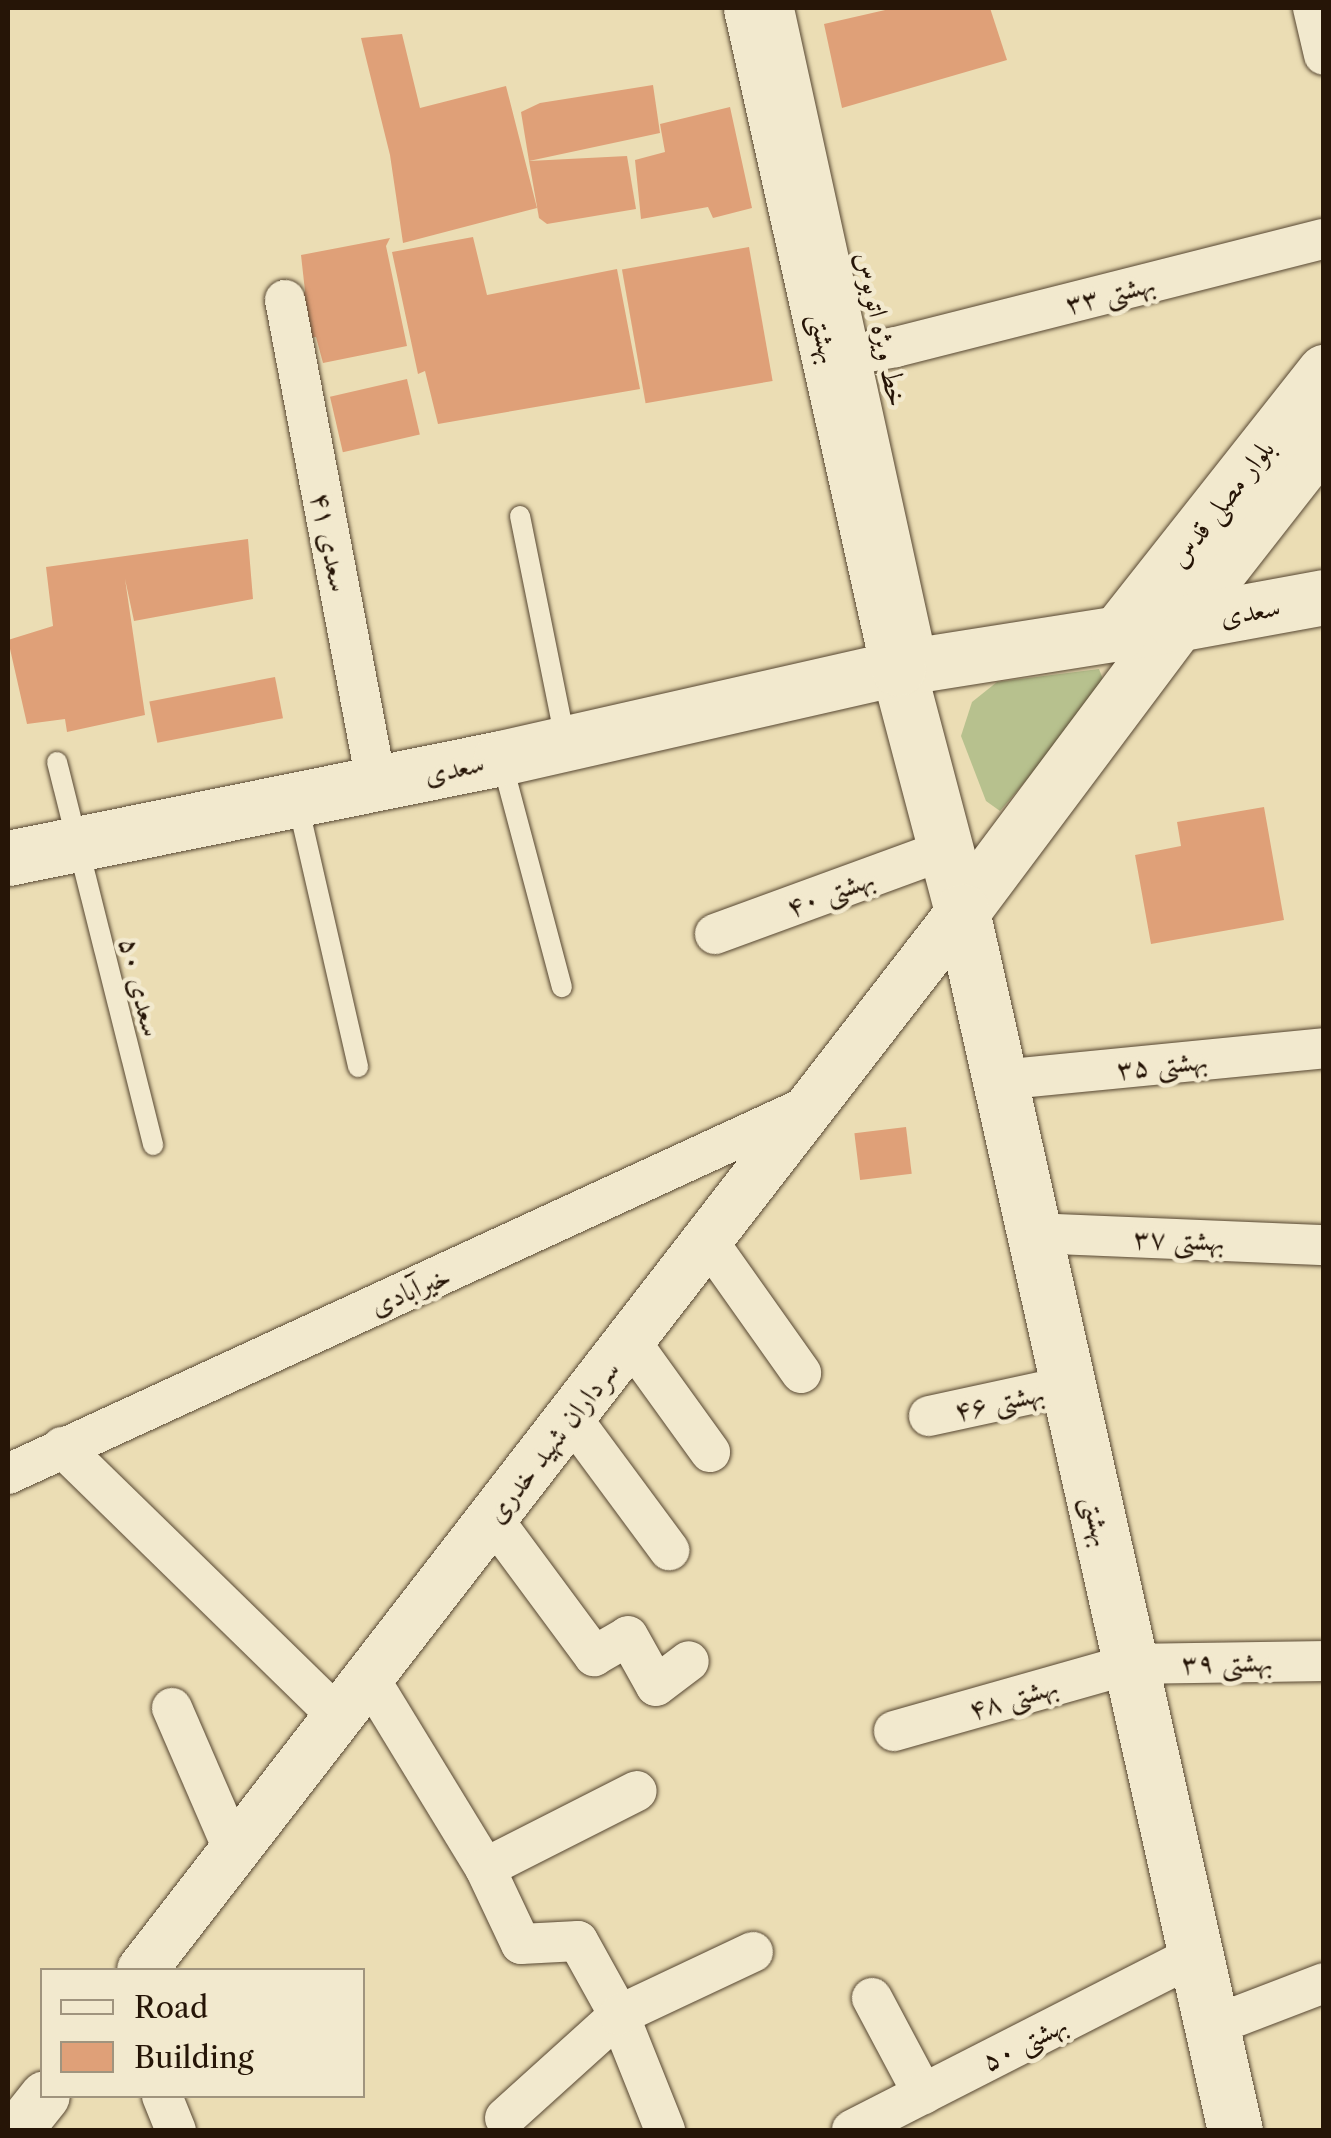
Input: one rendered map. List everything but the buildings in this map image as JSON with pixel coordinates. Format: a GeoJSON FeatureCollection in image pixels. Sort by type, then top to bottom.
{"type":"FeatureCollection","features":[{"type":"Feature","properties":{"kind":"main road","name":"بهشتی"},"geometry":{"type":"LineString","coordinates":[[751,8],[861,354],[944,850],[962,911],[1212,2026],[1221,2125]]}},
{"type":"Feature","properties":{"kind":"main road","name":"بلوار مصلی قدس"},"geometry":{"type":"LineString","coordinates":[[1118,633],[1324,372]]}},
{"type":"Feature","properties":{"kind":"main road","name":"بلوار مصلی قدس"},"geometry":{"type":"LineString","coordinates":[[962,911],[1324,436]]}},
{"type":"Feature","properties":{"kind":"main road","name":"سعدی"},"geometry":{"type":"LineString","coordinates":[[8,858],[500,758],[913,665],[1322,606]]}},
{"type":"Feature","properties":{"kind":"street"},"geometry":{"type":"LineString","coordinates":[[1317,8],[1324,55]]}},
{"type":"Feature","properties":{"kind":"street","name":"بهشتی ۳۳"},"geometry":{"type":"LineString","coordinates":[[861,354],[1324,239]]}},
{"type":"Feature","properties":{"kind":"street","name":"سعدی ۴۱"},"geometry":{"type":"LineString","coordinates":[[285,300],[376,783]]}},
{"type":"Feature","properties":{"kind":"street","name":"بهشتی ۴۰"},"geometry":{"type":"LineString","coordinates":[[715,934],[944,850]]}},
{"type":"Feature","properties":{"kind":"street","name":"سرداران شهید خدری"},"geometry":{"type":"LineString","coordinates":[[144,1968],[962,911]]}},
{"type":"Feature","properties":{"kind":"street","name":"بهشتی ۳۵"},"geometry":{"type":"LineString","coordinates":[[1000,1080],[1324,1048]]}},
{"type":"Feature","properties":{"kind":"street","name":"خیرآبادی"},"geometry":{"type":"LineString","coordinates":[[8,1474],[812,1104]]}},
{"type":"Feature","properties":{"kind":"street","name":"بهشتی ۳۷"},"geometry":{"type":"LineString","coordinates":[[1034,1234],[1324,1245]]}},
{"type":"Feature","properties":{"kind":"street"},"geometry":{"type":"LineString","coordinates":[[707,1240],[801,1373]]}},
{"type":"Feature","properties":{"kind":"street"},"geometry":{"type":"LineString","coordinates":[[630,1340],[710,1452]]}},
{"type":"Feature","properties":{"kind":"street","name":"بهشتی ۴۶"},"geometry":{"type":"LineString","coordinates":[[929,1416],[1068,1386]]}},
{"type":"Feature","properties":{"kind":"street"},"geometry":{"type":"LineString","coordinates":[[570,1416],[669,1550]]}},
{"type":"Feature","properties":{"kind":"street"},"geometry":{"type":"LineString","coordinates":[[62,1447],[338,1716]]}},
{"type":"Feature","properties":{"kind":"street"},"geometry":{"type":"LineString","coordinates":[[492,1518],[594,1656],[628,1636],[656,1686],[689,1661]]}},
{"type":"Feature","properties":{"kind":"street","name":"بهشتی ۳۹"},"geometry":{"type":"LineString","coordinates":[[1131,1664],[1324,1661]]}},
{"type":"Feature","properties":{"kind":"street","name":"بهشتی ۴۸"},"geometry":{"type":"LineString","coordinates":[[894,1731],[1131,1664]]}},
{"type":"Feature","properties":{"kind":"street"},"geometry":{"type":"LineString","coordinates":[[369,1678],[485,1868],[521,1944],[578,1941],[619,2015],[665,2130]]}},
{"type":"Feature","properties":{"kind":"street"},"geometry":{"type":"LineString","coordinates":[[172,1708],[234,1851]]}},
{"type":"Feature","properties":{"kind":"street"},"geometry":{"type":"LineString","coordinates":[[485,1868],[637,1791]]}},
{"type":"Feature","properties":{"kind":"street"},"geometry":{"type":"LineString","coordinates":[[504,2118],[619,2015],[753,1952]]}},
{"type":"Feature","properties":{"kind":"street","name":"بهشتی ۵۰"},"geometry":{"type":"LineString","coordinates":[[852,2130],[1196,1954]]}},
{"type":"Feature","properties":{"kind":"street"},"geometry":{"type":"LineString","coordinates":[[1212,2026],[1324,1983]]}},
{"type":"Feature","properties":{"kind":"street"},"geometry":{"type":"LineString","coordinates":[[872,1998],[923,2094]]}},
{"type":"Feature","properties":{"kind":"street"},"geometry":{"type":"LineString","coordinates":[[163,2098],[176,2130]]}},
{"type":"Feature","properties":{"kind":"lane","name":"خط ویژه اتوبوس"},"geometry":{"type":"LineString","coordinates":[[784,8],[861,354]]}},
{"type":"Feature","properties":{"kind":"lane"},"geometry":{"type":"LineString","coordinates":[[520,516],[566,742]]}},
{"type":"Feature","properties":{"kind":"lane"},"geometry":{"type":"LineString","coordinates":[[500,758],[562,987]]}},
{"type":"Feature","properties":{"kind":"lane","name":"سعدی ۵۰"},"geometry":{"type":"LineString","coordinates":[[57,762],[153,1145]]}},
{"type":"Feature","properties":{"kind":"lane"},"geometry":{"type":"LineString","coordinates":[[296,800],[358,1066]]}},
{"type":"Feature","properties":{"kind":"green space"},"geometry":{"type":"Polygon","coordinates":[[[1099,669],[1106,687],[1000,811],[986,801],[961,736],[972,702],[997,682],[1099,669]]]}}]}
